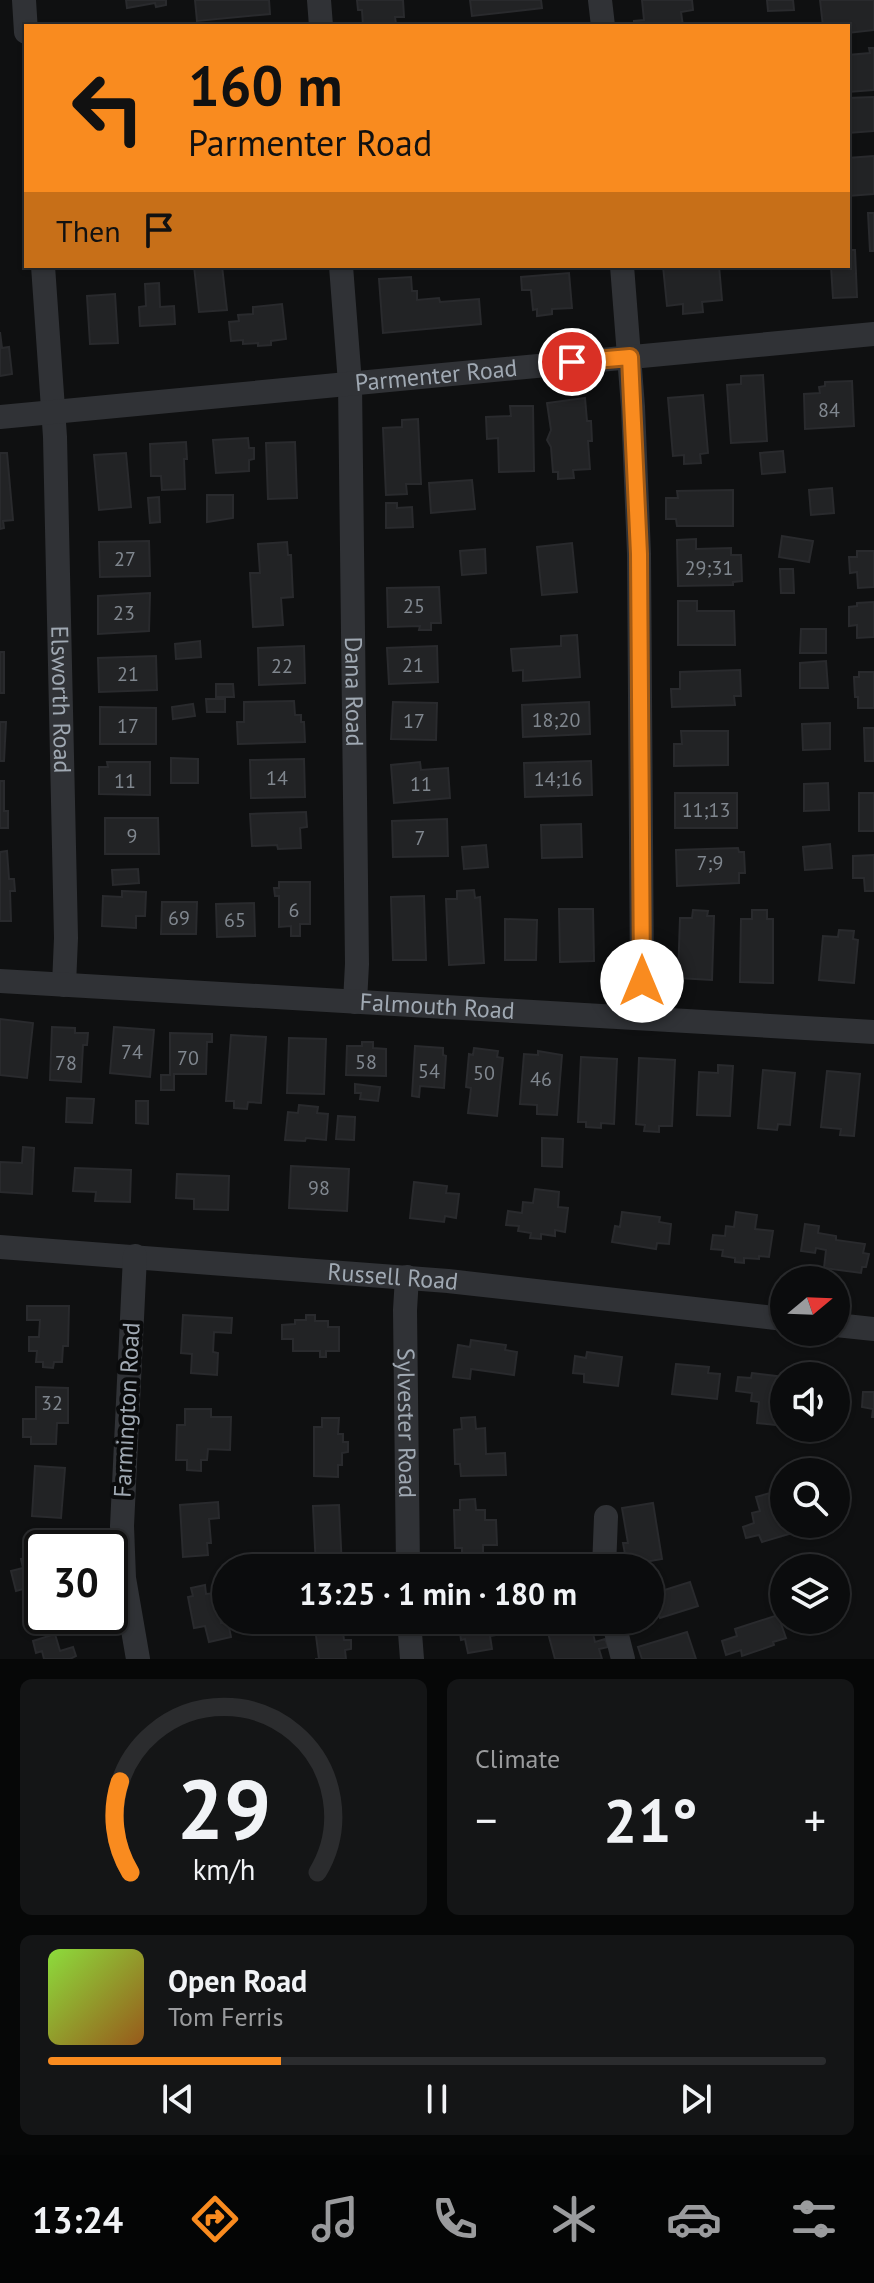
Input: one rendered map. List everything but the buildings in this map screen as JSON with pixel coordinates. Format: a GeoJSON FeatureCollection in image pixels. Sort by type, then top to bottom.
{"type":"FeatureCollection","features":[{"type":"Feature","properties":{"kind":"street"},"geometry":{"type":"LineString","coordinates":[[24,0],[26,24]]}},
{"type":"Feature","properties":{"kind":"street"},"geometry":{"type":"LineString","coordinates":[[319,0],[321,24]]}},
{"type":"Feature","properties":{"kind":"street"},"geometry":{"type":"LineString","coordinates":[[600,0],[603,24]]}},
{"type":"Feature","properties":{"kind":"street","name":"Elsworth Road"},"geometry":{"type":"LineString","coordinates":[[43,268],[54,413],[66,922],[64,985]]}},
{"type":"Feature","properties":{"kind":"street","name":"Dana Road"},"geometry":{"type":"LineString","coordinates":[[341,268],[350,383],[355,1002]]}},
{"type":"Feature","properties":{"kind":"street"},"geometry":{"type":"LineString","coordinates":[[622,268],[630,357],[639,554],[640,1018]]}},
{"type":"Feature","properties":{"kind":"street","name":"Parmenter Road"},"geometry":{"type":"LineString","coordinates":[[0,417],[874,334]]}},
{"type":"Feature","properties":{"kind":"street","name":"Falmouth Road"},"geometry":{"type":"LineString","coordinates":[[0,981],[874,1032]]}},
{"type":"Feature","properties":{"kind":"street","name":"Russell Road"},"geometry":{"type":"LineString","coordinates":[[0,1247],[407,1277],[770,1317]]}},
{"type":"Feature","properties":{"kind":"street","name":"Farmington Road"},"geometry":{"type":"LineString","coordinates":[[135,1256],[122,1526],[124,1578],[138,1659]]}},
{"type":"Feature","properties":{"kind":"street","name":"Sylvester Road"},"geometry":{"type":"LineString","coordinates":[[407,1277],[408,1554]]}},
{"type":"Feature","properties":{"kind":"street"},"geometry":{"type":"LineString","coordinates":[[850,1326],[874,1329]]}},
{"type":"Feature","properties":{"kind":"street"},"geometry":{"type":"LineString","coordinates":[[605,1554],[606,1517]]}},
{"type":"Feature","properties":{"kind":"street"},"geometry":{"type":"LineString","coordinates":[[410,1634],[412,1659]]}},
{"type":"Feature","properties":{"kind":"street"},"geometry":{"type":"LineString","coordinates":[[617,1634],[623,1659]]}},
{"type":"Feature","properties":{"kind":"route"},"geometry":{"type":"LineString","coordinates":[[572,362],[630,357],[639,554],[642,981]]}}]}
